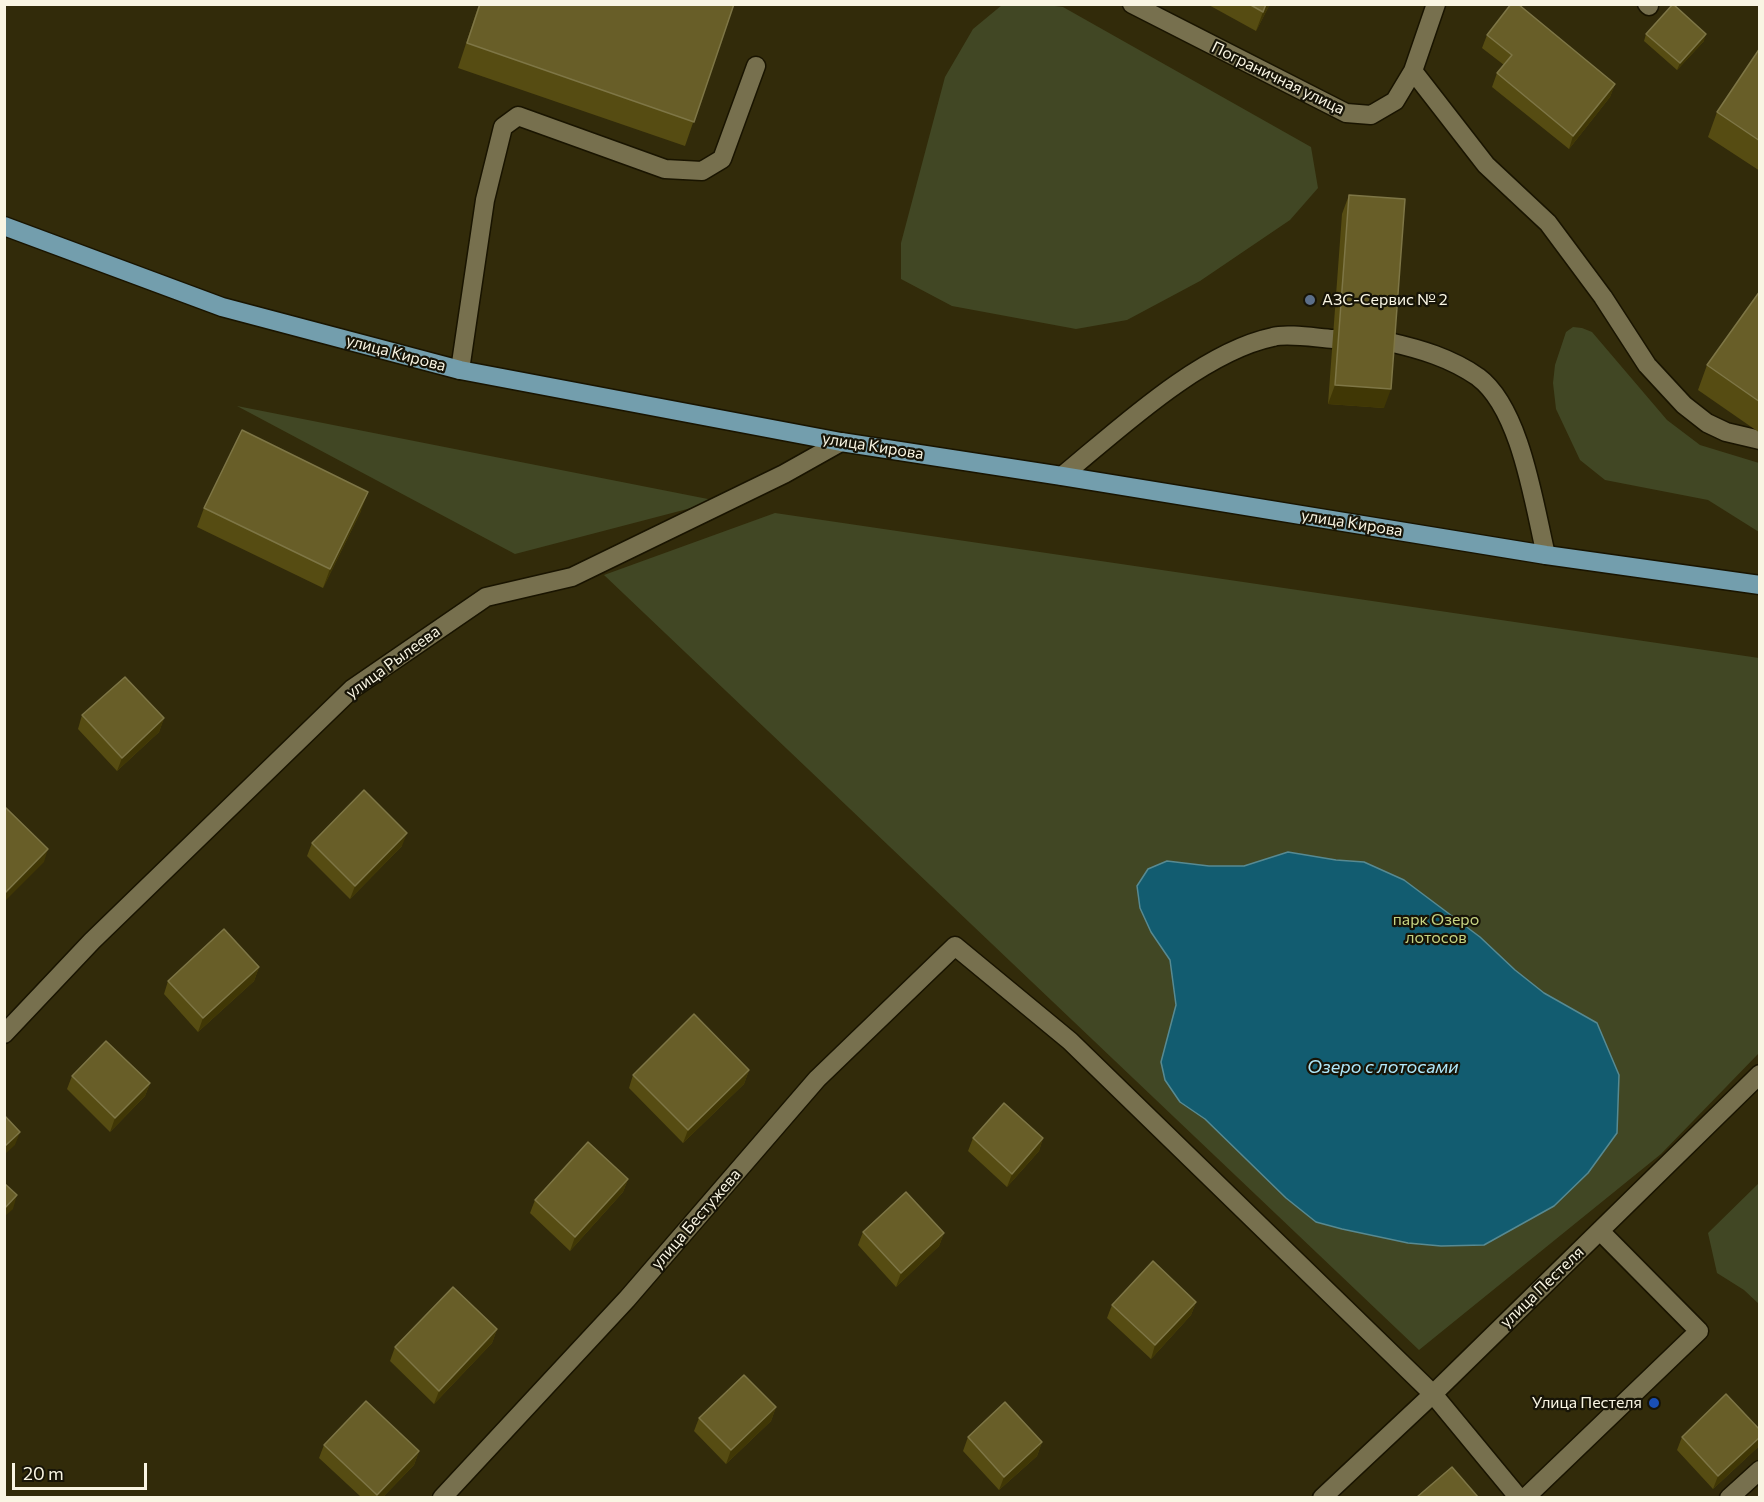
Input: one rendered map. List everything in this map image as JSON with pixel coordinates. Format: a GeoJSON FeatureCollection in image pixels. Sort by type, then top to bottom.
{"type":"FeatureCollection","features":[{"type":"Feature","properties":{"kind":"main road","name":"улица Кирова"},"geometry":{"type":"LineString","coordinates":[[4,226],[222,307],[460,370],[841,442],[1546,555],[1760,585]]}},
{"type":"Feature","properties":{"kind":"street","name":"Пограничная улица"},"geometry":{"type":"LineString","coordinates":[[1132,4],[1346,113],[1371,115],[1395,101],[1413,71],[1436,4]]}},
{"type":"Feature","properties":{"kind":"street"},"geometry":{"type":"LineString","coordinates":[[460,370],[485,200],[502,127],[518,116],[665,169],[702,171],[722,159],[756,66]]}},
{"type":"Feature","properties":{"kind":"street"},"geometry":{"type":"LineString","coordinates":[[1413,71],[1486,165],[1548,223],[1603,297],[1647,365],[1684,405],[1707,423],[1726,432],[1760,440]]}},
{"type":"Feature","properties":{"kind":"street"},"geometry":{"type":"LineString","coordinates":[[1062,476],[1169,390],[1236,350],[1275,336],[1333,339]]}},
{"type":"Feature","properties":{"kind":"street"},"geometry":{"type":"LineString","coordinates":[[1389,342],[1420,349],[1451,361],[1479,378],[1495,396],[1522,451],[1546,555]]}},
{"type":"Feature","properties":{"kind":"street","name":"улица Рылеева"},"geometry":{"type":"LineString","coordinates":[[4,1035],[92,941],[352,689],[486,597],[572,577],[784,474],[841,442]]}},
{"type":"Feature","properties":{"kind":"street","name":"улица Бестужева"},"geometry":{"type":"LineString","coordinates":[[442,1497],[627,1299],[818,1078],[955,946],[1070,1041],[1433,1394]]}},
{"type":"Feature","properties":{"kind":"street","name":"улица Пестеля"},"geometry":{"type":"LineString","coordinates":[[1322,1497],[1433,1394],[1760,1074]]}},
{"type":"Feature","properties":{"kind":"street"},"geometry":{"type":"LineString","coordinates":[[1525,1497],[1699,1331],[1600,1231]]}},
{"type":"Feature","properties":{"kind":"street"},"geometry":{"type":"LineString","coordinates":[[1433,1394],[1519,1497]]}},
{"type":"Feature","properties":{"kind":"street"},"geometry":{"type":"LineString","coordinates":[[1729,1497],[1760,1470]]}},
{"type":"Feature","properties":{"kind":"green space"},"geometry":{"type":"Polygon","coordinates":[[[1002,5],[1063,7],[1311,147],[1318,188],[1290,220],[1200,281],[1127,320],[1076,329],[952,306],[901,279],[901,243],[945,77],[973,29],[1002,5]]]}},
{"type":"Feature","properties":{"kind":"green space"},"geometry":{"type":"Polygon","coordinates":[[[1573,327],[1592,332],[1667,420],[1700,445],[1759,463],[1759,532],[1708,500],[1605,480],[1580,460],[1556,409],[1553,383],[1555,365],[1566,332],[1573,327]]]}},
{"type":"Feature","properties":{"kind":"green space"},"geometry":{"type":"Polygon","coordinates":[[[237,406],[718,501],[515,554],[237,406]]]}},
{"type":"Feature","properties":{"kind":"green space","name":"парк Озеро лотосов"},"geometry":{"type":"Polygon","coordinates":[[[775,513],[1759,658],[1759,1053],[1661,1154],[1419,1350],[604,575],[775,513]]]}},
{"type":"Feature","properties":{"kind":"green space"},"geometry":{"type":"Polygon","coordinates":[[[1759,1183],[1759,1304],[1744,1290],[1717,1273],[1708,1233],[1759,1183]]]}},
{"type":"Feature","properties":{"kind":"water","name":"Озеро с лотосами"},"geometry":{"type":"Polygon","coordinates":[[[1288,852],[1364,862],[1404,880],[1480,937],[1544,993],[1597,1023],[1619,1075],[1617,1133],[1588,1173],[1554,1206],[1484,1245],[1441,1246],[1408,1243],[1316,1222],[1286,1198],[1205,1119],[1180,1102],[1165,1080],[1161,1062],[1176,1005],[1170,960],[1151,932],[1140,908],[1137,886],[1148,869],[1167,861],[1209,866],[1244,866],[1288,852]]]}},
{"type":"Feature","properties":{"kind":"building"},"geometry":{"type":"Polygon","coordinates":[[[480,4],[734,4],[694,122],[467,43],[480,4]]]}},
{"type":"Feature","properties":{"kind":"building"},"geometry":{"type":"Polygon","coordinates":[[[1249,4],[1266,4],[1263,12],[1249,4]]]}},
{"type":"Feature","properties":{"kind":"building"},"geometry":{"type":"Polygon","coordinates":[[[1511,4],[1518,4],[1615,84],[1573,136],[1497,73],[1512,55],[1487,35],[1511,4]]]}},
{"type":"Feature","properties":{"kind":"building"},"geometry":{"type":"Polygon","coordinates":[[[1673,4],[1706,34],[1680,63],[1646,34],[1673,4]]]}},
{"type":"Feature","properties":{"kind":"building"},"geometry":{"type":"Polygon","coordinates":[[[1760,48],[1760,141],[1717,112],[1760,48]]]}},
{"type":"Feature","properties":{"kind":"building"},"geometry":{"type":"Polygon","coordinates":[[[1349,195],[1405,199],[1391,389],[1335,385],[1349,195]]]}},
{"type":"Feature","properties":{"kind":"building"},"geometry":{"type":"Polygon","coordinates":[[[1760,291],[1760,402],[1707,365],[1760,291]]]}},
{"type":"Feature","properties":{"kind":"building"},"geometry":{"type":"Polygon","coordinates":[[[242,430],[368,492],[330,569],[204,508],[242,430]]]}},
{"type":"Feature","properties":{"kind":"building"},"geometry":{"type":"Polygon","coordinates":[[[125,677],[164,718],[122,758],[82,715],[125,677]]]}},
{"type":"Feature","properties":{"kind":"building"},"geometry":{"type":"Polygon","coordinates":[[[364,790],[407,833],[355,886],[312,843],[364,790]]]}},
{"type":"Feature","properties":{"kind":"building"},"geometry":{"type":"Polygon","coordinates":[[[4,806],[48,849],[4,894],[4,806]]]}},
{"type":"Feature","properties":{"kind":"building"},"geometry":{"type":"Polygon","coordinates":[[[224,929],[259,967],[203,1018],[168,981],[224,929]]]}},
{"type":"Feature","properties":{"kind":"building"},"geometry":{"type":"Polygon","coordinates":[[[694,1014],[749,1070],[688,1130],[633,1075],[694,1014]]]}},
{"type":"Feature","properties":{"kind":"building"},"geometry":{"type":"Polygon","coordinates":[[[106,1041],[150,1083],[115,1118],[72,1076],[106,1041]]]}},
{"type":"Feature","properties":{"kind":"building"},"geometry":{"type":"Polygon","coordinates":[[[1004,1103],[1043,1138],[1012,1174],[973,1138],[1004,1103]]]}},
{"type":"Feature","properties":{"kind":"building"},"geometry":{"type":"Polygon","coordinates":[[[4,1115],[20,1132],[4,1147],[4,1115]]]}},
{"type":"Feature","properties":{"kind":"building"},"geometry":{"type":"Polygon","coordinates":[[[588,1142],[628,1179],[575,1237],[535,1200],[588,1142]]]}},
{"type":"Feature","properties":{"kind":"building"},"geometry":{"type":"Polygon","coordinates":[[[4,1183],[17,1195],[4,1209],[4,1183]]]}},
{"type":"Feature","properties":{"kind":"building"},"geometry":{"type":"Polygon","coordinates":[[[906,1192],[944,1233],[901,1273],[863,1232],[906,1192]]]}},
{"type":"Feature","properties":{"kind":"building"},"geometry":{"type":"Polygon","coordinates":[[[1153,1261],[1196,1302],[1155,1345],[1112,1305],[1153,1261]]]}},
{"type":"Feature","properties":{"kind":"building"},"geometry":{"type":"Polygon","coordinates":[[[453,1287],[497,1329],[439,1391],[395,1347],[453,1287]]]}},
{"type":"Feature","properties":{"kind":"building"},"geometry":{"type":"Polygon","coordinates":[[[744,1375],[776,1407],[731,1450],[699,1418],[744,1375]]]}},
{"type":"Feature","properties":{"kind":"building"},"geometry":{"type":"Polygon","coordinates":[[[1726,1394],[1760,1430],[1760,1437],[1718,1476],[1682,1437],[1726,1394]]]}},
{"type":"Feature","properties":{"kind":"building"},"geometry":{"type":"Polygon","coordinates":[[[366,1401],[419,1451],[377,1495],[324,1445],[366,1401]]]}},
{"type":"Feature","properties":{"kind":"building"},"geometry":{"type":"Polygon","coordinates":[[[1005,1402],[1042,1442],[1004,1477],[968,1437],[1005,1402]]]}},
{"type":"Feature","properties":{"kind":"building"},"geometry":{"type":"Polygon","coordinates":[[[1452,1467],[1478,1497],[1417,1497],[1452,1467]]]}},
{"type":"Feature","properties":{"kind":"place","name":"АЗС-Сервис № 2"},"geometry":{"type":"Point","coordinates":[1310,300]}},
{"type":"Feature","properties":{"kind":"place","name":"Улица Пестеля"},"geometry":{"type":"Point","coordinates":[1654,1403]}}]}
